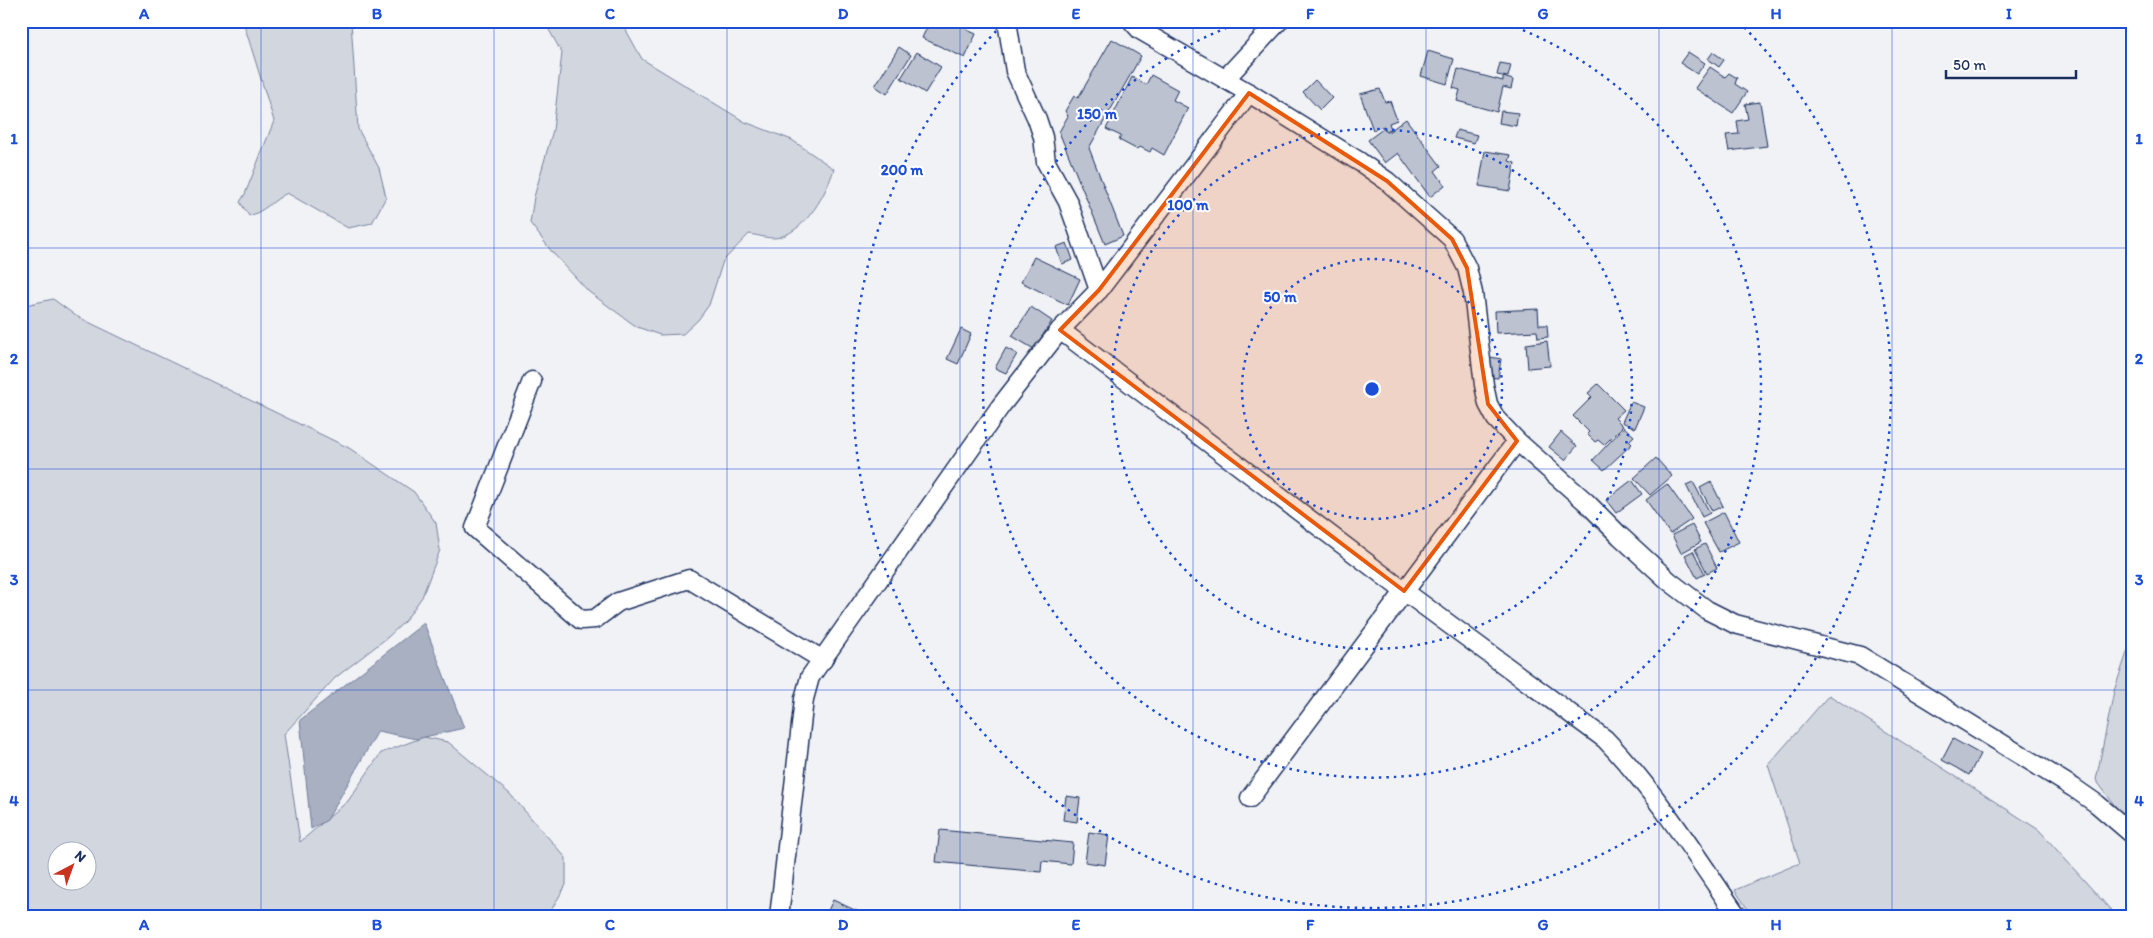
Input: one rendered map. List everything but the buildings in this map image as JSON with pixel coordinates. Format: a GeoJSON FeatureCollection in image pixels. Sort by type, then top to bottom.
{"type":"FeatureCollection","features":[{"type":"Feature","properties":{"kind":"street"},"geometry":{"type":"LineString","coordinates":[[1007,21],[1015,71],[1038,119],[1043,137],[1046,162],[1068,202],[1099,290]]}},
{"type":"Feature","properties":{"kind":"street"},"geometry":{"type":"LineString","coordinates":[[1132,21],[1140,30],[1249,92],[1387,181],[1452,239],[1466,268],[1473,293],[1480,361],[1488,404],[1496,419],[1517,441],[1586,502],[1669,581],[1708,610],[1735,624],[1763,633],[1793,638],[1860,656],[2074,788],[2097,804],[2132,834]]}},
{"type":"Feature","properties":{"kind":"street"},"geometry":{"type":"LineString","coordinates":[[1225,79],[1279,21]]}},
{"type":"Feature","properties":{"kind":"street"},"geometry":{"type":"LineString","coordinates":[[779,917],[804,699],[810,676],[1000,407],[1060,330],[1099,290],[1249,92]]}},
{"type":"Feature","properties":{"kind":"street"},"geometry":{"type":"LineString","coordinates":[[1060,330],[1404,591],[1605,739],[1626,761],[1675,825],[1738,917]]}},
{"type":"Feature","properties":{"kind":"street"},"geometry":{"type":"LineString","coordinates":[[532,381],[475,528],[581,620],[595,619],[618,602],[689,579],[823,660]]}},
{"type":"Feature","properties":{"kind":"street"},"geometry":{"type":"LineString","coordinates":[[1250,798],[1517,441]]}},
{"type":"Feature","properties":{"kind":"highlighted area"},"geometry":{"type":"Polygon","coordinates":[[[1249,93],[1387,181],[1452,239],[1467,268],[1488,404],[1517,441],[1404,591],[1060,330],[1099,290],[1249,93]]]}},
{"type":"Feature","properties":{"kind":"shaded area"},"geometry":{"type":"Polygon","coordinates":[[[243,21],[351,21],[358,129],[379,168],[386,197],[372,223],[348,228],[287,193],[259,212],[249,216],[240,202],[245,194],[274,121],[243,21]]]}},
{"type":"Feature","properties":{"kind":"shaded area"},"geometry":{"type":"Polygon","coordinates":[[[544,21],[621,21],[642,59],[745,122],[792,140],[834,169],[821,199],[799,227],[777,238],[749,234],[723,261],[709,305],[698,320],[683,334],[660,335],[637,327],[589,292],[552,252],[530,223],[534,197],[553,130],[562,53],[544,21]]]}},
{"type":"Feature","properties":{"kind":"shaded area"},"geometry":{"type":"Polygon","coordinates":[[[53,299],[76,316],[349,448],[414,492],[436,523],[440,550],[422,597],[405,621],[388,637],[335,678],[284,734],[300,842],[348,801],[381,753],[424,737],[448,742],[510,794],[566,858],[566,885],[550,912],[537,917],[21,917],[21,306],[53,299]]]}},
{"type":"Feature","properties":{"kind":"shaded area"},"geometry":{"type":"Polygon","coordinates":[[[2132,638],[2132,829],[2096,780],[2114,691],[2132,638]]]}},
{"type":"Feature","properties":{"kind":"shaded area"},"geometry":{"type":"Polygon","coordinates":[[[1829,695],[2039,830],[2117,917],[1753,917],[1735,890],[1800,863],[1768,765],[1829,695]]]}},
{"type":"Feature","properties":{"kind":"water"},"geometry":{"type":"Polygon","coordinates":[[[424,623],[464,728],[416,739],[378,731],[327,820],[311,829],[300,720],[424,623]]]}}]}
